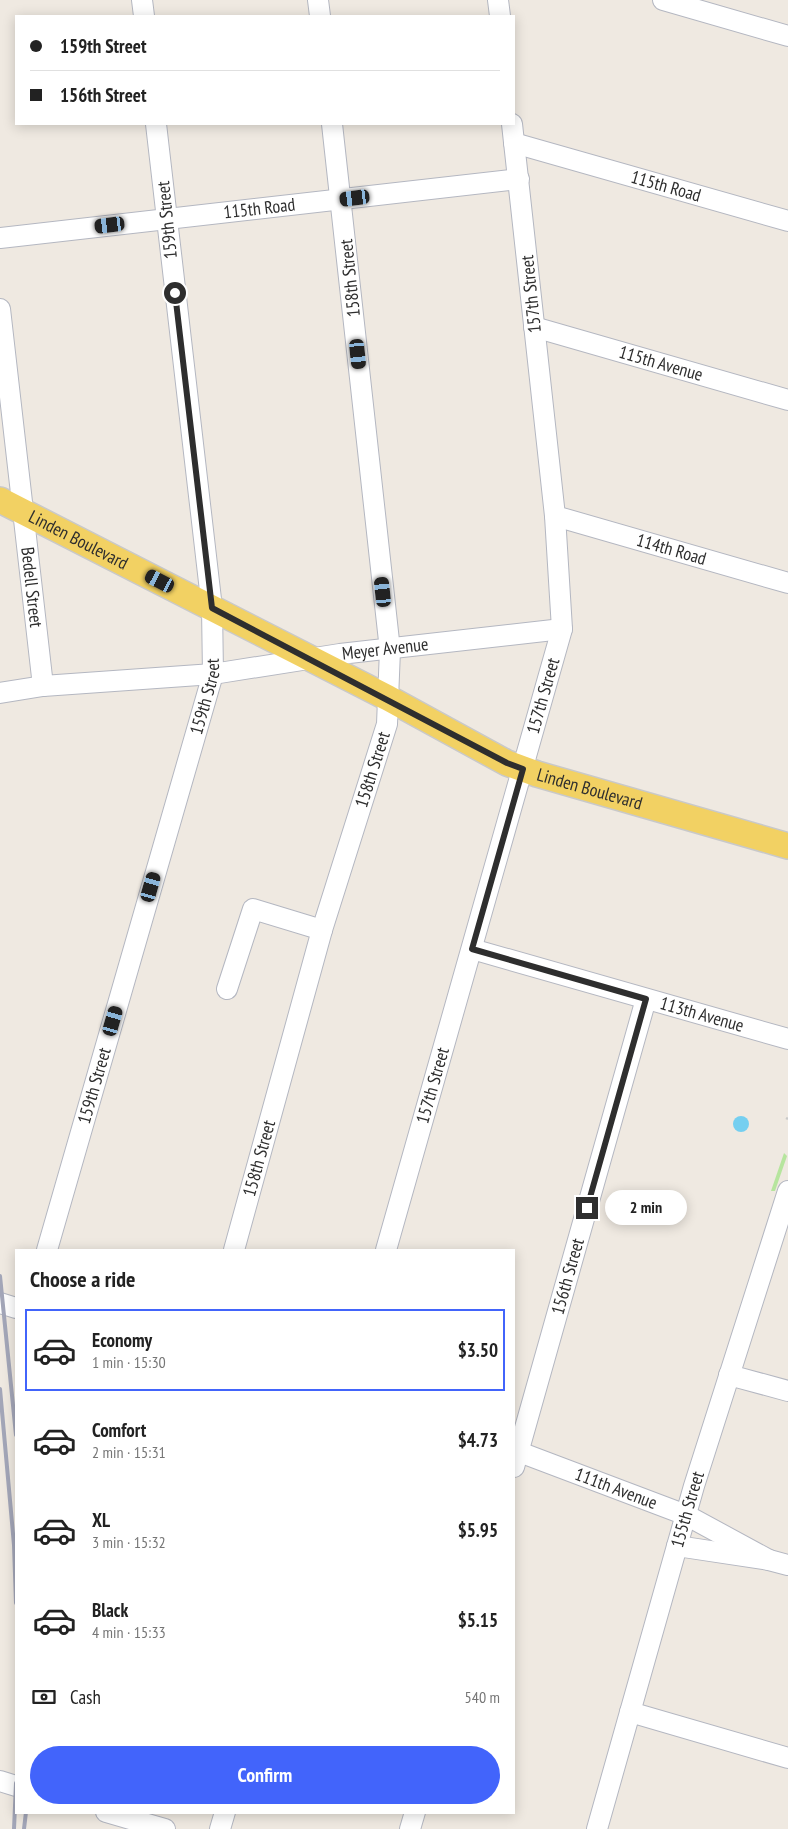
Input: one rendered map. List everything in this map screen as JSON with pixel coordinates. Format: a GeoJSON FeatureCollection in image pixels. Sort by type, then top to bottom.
{"type":"FeatureCollection","features":[{"type":"Feature","properties":{"kind":"main road","name":"Linden Boulevard"},"geometry":{"type":"LineString","coordinates":[[0,500],[388,698],[507,763],[788,846]]}},
{"type":"Feature","properties":{"kind":"street"},"geometry":{"type":"LineString","coordinates":[[142,0],[144,15]]}},
{"type":"Feature","properties":{"kind":"street"},"geometry":{"type":"LineString","coordinates":[[318,0],[320,15]]}},
{"type":"Feature","properties":{"kind":"street"},"geometry":{"type":"LineString","coordinates":[[498,0],[500,15]]}},
{"type":"Feature","properties":{"kind":"street"},"geometry":{"type":"LineString","coordinates":[[663,0],[788,36]]}},
{"type":"Feature","properties":{"kind":"street","name":"159th Street"},"geometry":{"type":"LineString","coordinates":[[47,1249],[212,674],[212,608],[156,125]]}},
{"type":"Feature","properties":{"kind":"street","name":"158th Street"},"geometry":{"type":"LineString","coordinates":[[234,1249],[322,930],[387,724],[390,650],[332,125]]}},
{"type":"Feature","properties":{"kind":"street","name":"115th Road"},"geometry":{"type":"LineString","coordinates":[[513,133],[788,221]]}},
{"type":"Feature","properties":{"kind":"street","name":"157th Street"},"geometry":{"type":"LineString","coordinates":[[386,1249],[562,629],[555,516],[513,133]]}},
{"type":"Feature","properties":{"kind":"street","name":"115th Road"},"geometry":{"type":"LineString","coordinates":[[0,238],[519,179]]}},
{"type":"Feature","properties":{"kind":"street","name":"Bedell Street"},"geometry":{"type":"LineString","coordinates":[[0,309],[43,686]]}},
{"type":"Feature","properties":{"kind":"street","name":"115th Avenue"},"geometry":{"type":"LineString","coordinates":[[534,327],[788,400]]}},
{"type":"Feature","properties":{"kind":"street","name":"114th Road"},"geometry":{"type":"LineString","coordinates":[[555,516],[788,583]]}},
{"type":"Feature","properties":{"kind":"street","name":"Meyer Avenue"},"geometry":{"type":"LineString","coordinates":[[0,693],[43,686],[212,674],[309,659],[562,629]]}},
{"type":"Feature","properties":{"kind":"street"},"geometry":{"type":"LineString","coordinates":[[227,989],[253,909],[322,930]]}},
{"type":"Feature","properties":{"kind":"street","name":"113th Avenue"},"geometry":{"type":"LineString","coordinates":[[472,949],[788,1040]]}},
{"type":"Feature","properties":{"kind":"street","name":"156th Street"},"geometry":{"type":"LineString","coordinates":[[515,1456],[646,999]]}},
{"type":"Feature","properties":{"kind":"street","name":"155th Street"},"geometry":{"type":"LineString","coordinates":[[597,1829],[686,1515],[729,1374],[786,1203]]}},
{"type":"Feature","properties":{"kind":"street"},"geometry":{"type":"LineString","coordinates":[[0,1303],[15,1308]]}},
{"type":"Feature","properties":{"kind":"street"},"geometry":{"type":"LineString","coordinates":[[729,1374],[788,1392]]}},
{"type":"Feature","properties":{"kind":"street","name":"111th Avenue"},"geometry":{"type":"LineString","coordinates":[[515,1456],[686,1515],[768,1560]]}},
{"type":"Feature","properties":{"kind":"street","name":"111th Avenue"},"geometry":{"type":"LineString","coordinates":[[678,1546],[768,1560],[788,1565]]}},
{"type":"Feature","properties":{"kind":"street"},"geometry":{"type":"LineString","coordinates":[[630,1712],[788,1758]]}},
{"type":"Feature","properties":{"kind":"street"},"geometry":{"type":"LineString","coordinates":[[0,1781],[15,1786]]}},
{"type":"Feature","properties":{"kind":"street"},"geometry":{"type":"LineString","coordinates":[[113,1814],[165,1829]]}},
{"type":"Feature","properties":{"kind":"street"},"geometry":{"type":"LineString","coordinates":[[220,1829],[224,1814]]}},
{"type":"Feature","properties":{"kind":"street"},"geometry":{"type":"LineString","coordinates":[[410,1829],[414,1814]]}},
{"type":"Feature","properties":{"kind":"green space"},"geometry":{"type":"Polygon","coordinates":[[[784,1153],[787,1156],[775,1191],[771,1191],[784,1153]]]}},
{"type":"Feature","properties":{"kind":"water"},"geometry":{"type":"Polygon","coordinates":[[[738,1116],[744,1116],[749,1121],[747,1130],[738,1132],[733,1127],[733,1121],[738,1116]]]}},
{"type":"Feature","properties":{"kind":"railway"},"geometry":{"type":"LineString","coordinates":[[0,1276],[15,1425]]}},
{"type":"Feature","properties":{"kind":"railway"},"geometry":{"type":"LineString","coordinates":[[0,1389],[15,1574]]}},
{"type":"Feature","properties":{"kind":"railway"},"geometry":{"type":"LineString","coordinates":[[14,1829],[15,1806]]}},
{"type":"Feature","properties":{"kind":"railway"},"geometry":{"type":"LineString","coordinates":[[24,1829],[26,1814]]}},
{"type":"Feature","properties":{"kind":"route"},"geometry":{"type":"LineString","coordinates":[[175,293],[212,608],[388,698],[507,763],[523,769],[472,949],[646,999],[587,1208]]}}]}
